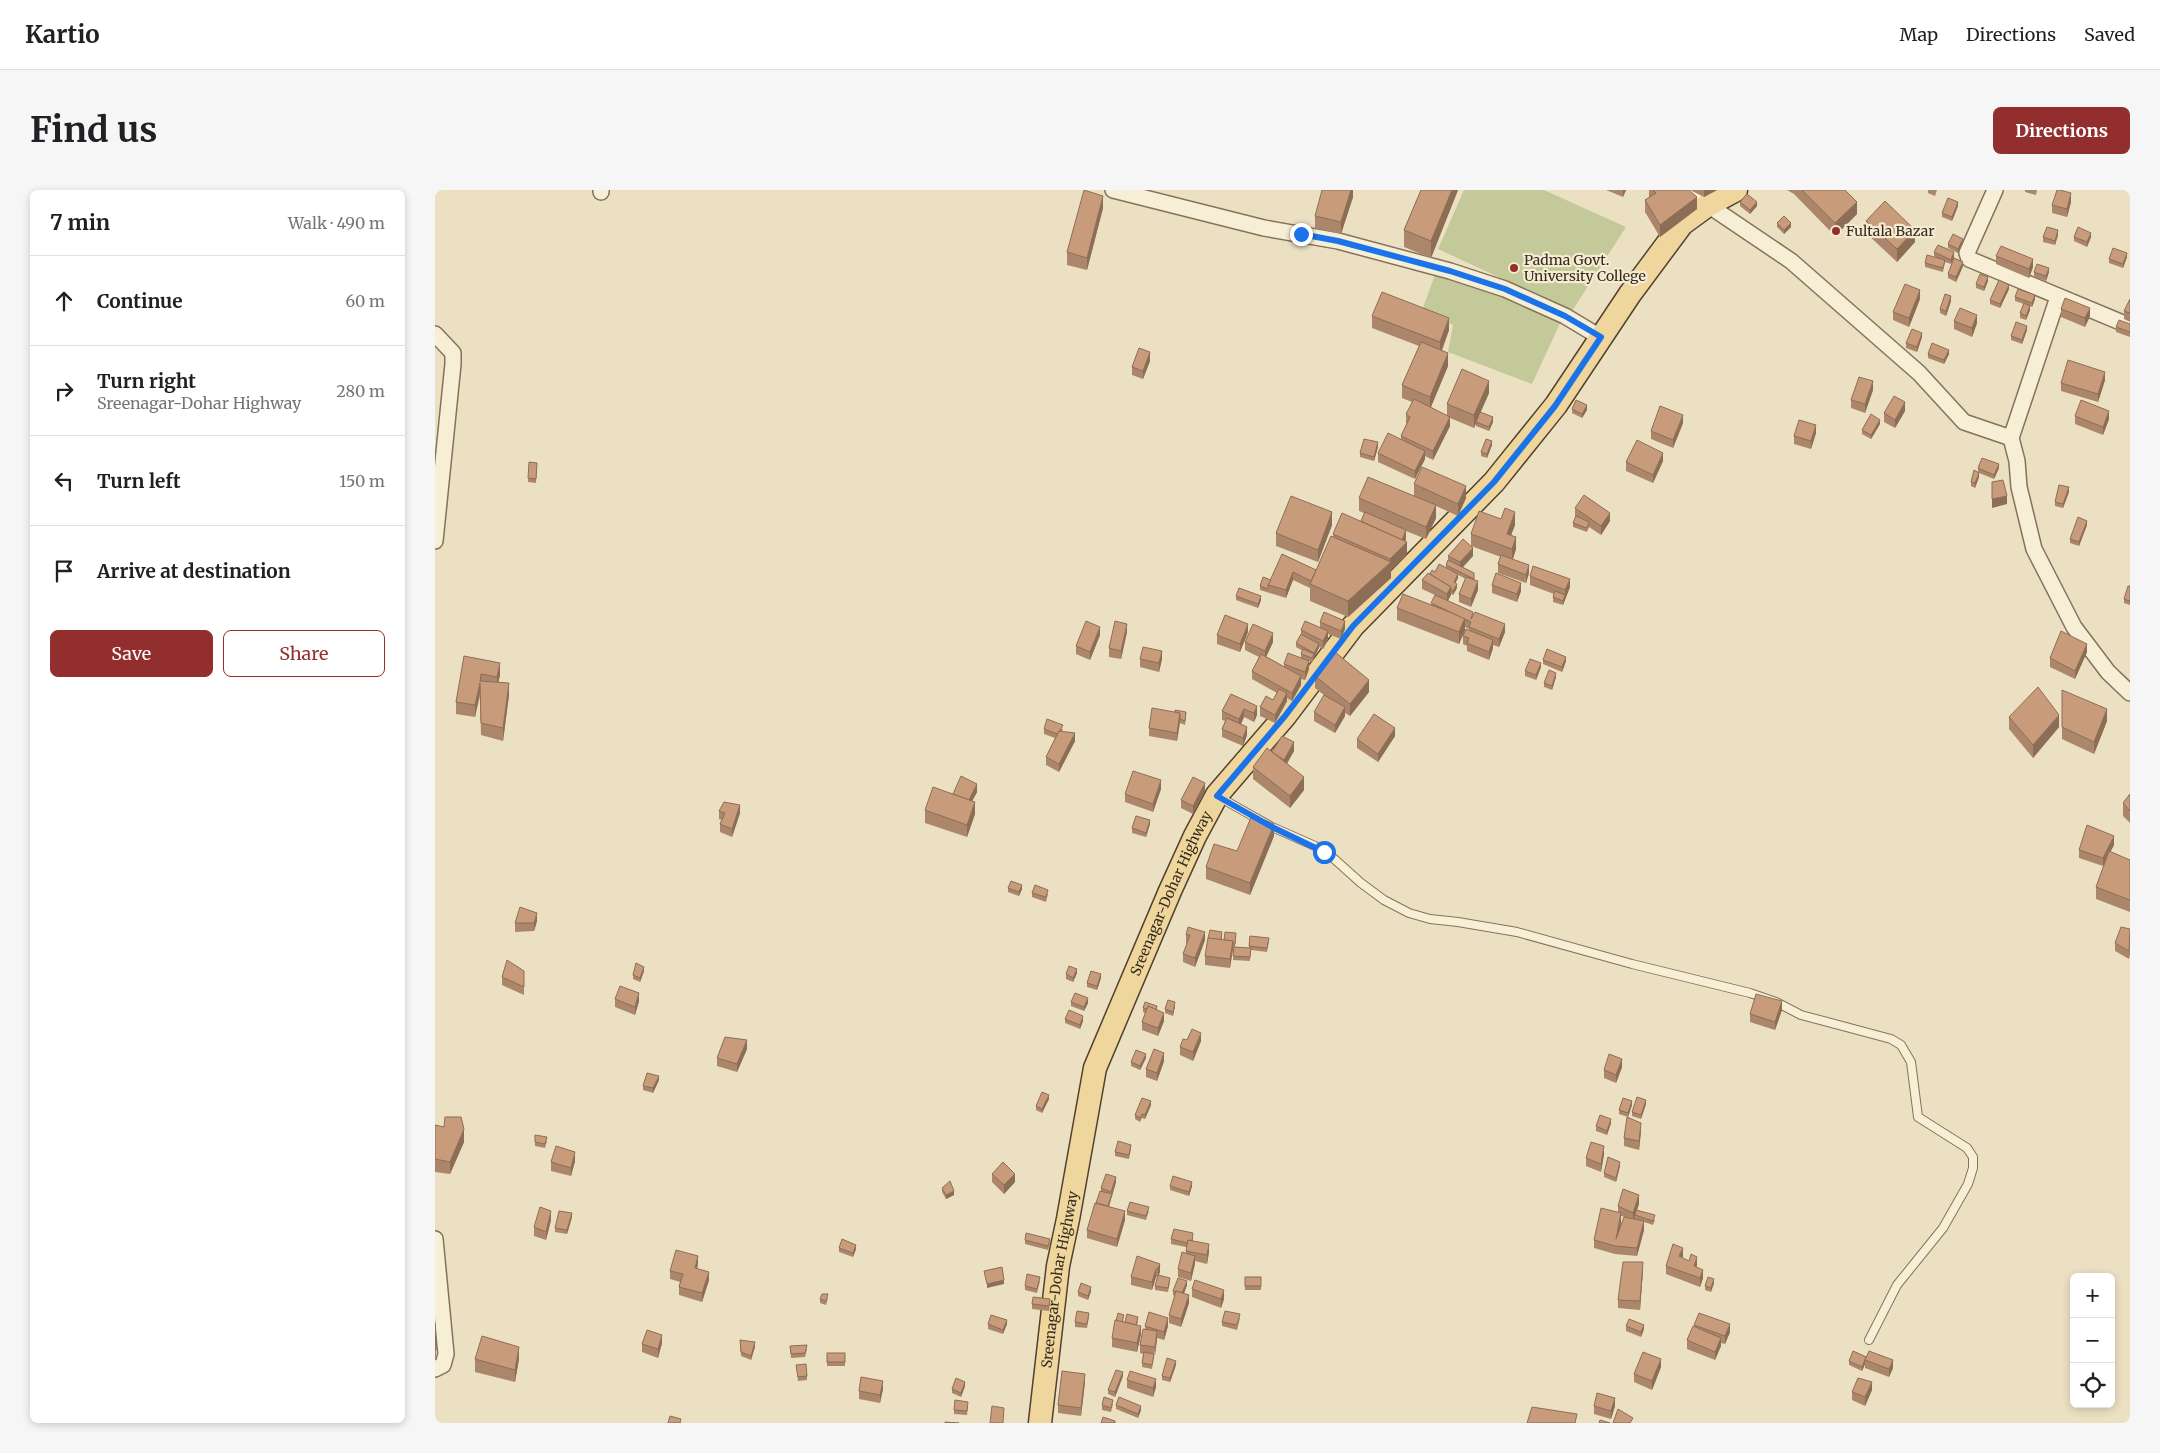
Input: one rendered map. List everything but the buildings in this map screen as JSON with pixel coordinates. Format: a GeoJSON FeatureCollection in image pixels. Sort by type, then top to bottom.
{"type":"FeatureCollection","features":[{"type":"Feature","properties":{"kind":"main road","name":"Sreenagar-Dohar Highway"},"geometry":{"type":"LineString","coordinates":[[1040,1423],[1058,1266],[1095,1068],[1170,891],[1195,836],[1217,796],[1285,716],[1353,626],[1494,482],[1555,406],[1601,337],[1682,224],[1708,205],[1736,190]]}},
{"type":"Feature","properties":{"kind":"street"},"geometry":{"type":"LineString","coordinates":[[1113,190],[1160,196],[1264,228],[1338,241],[1450,271],[1505,289],[1565,316],[1601,337]]}},
{"type":"Feature","properties":{"kind":"street"},"geometry":{"type":"LineString","coordinates":[[1680,190],[1708,205],[1791,261],[1919,373],[1964,422],[2011,438]]}},
{"type":"Feature","properties":{"kind":"street"},"geometry":{"type":"LineString","coordinates":[[1995,190],[1967,256],[1969,259],[2130,326]]}},
{"type":"Feature","properties":{"kind":"street"},"geometry":{"type":"LineString","coordinates":[[2057,297],[2011,438],[2017,461],[2019,487],[2034,549],[2074,627],[2108,672],[2130,693]]}},
{"type":"Feature","properties":{"kind":"street"},"geometry":{"type":"LineString","coordinates":[[435,334],[453,353],[453,364],[435,542]]}},
{"type":"Feature","properties":{"kind":"street"},"geometry":{"type":"LineString","coordinates":[[435,1239],[446,1354],[443,1366],[435,1369]]}},
{"type":"Feature","properties":{"kind":"lane"},"geometry":{"type":"LineString","coordinates":[[1217,796],[1272,827],[1315,846],[1332,857],[1361,883],[1384,900],[1409,913],[1430,919],[1517,932],[1632,964],[1750,992],[1776,1002],[1801,1015],[1891,1039],[1901,1045],[1911,1062],[1918,1117],[1967,1148],[1973,1157],[1973,1168],[1968,1184],[1943,1228],[1897,1285],[1869,1340]]}},
{"type":"Feature","properties":{"kind":"green space"},"geometry":{"type":"Polygon","coordinates":[[[1464,190],[1544,190],[1626,227],[1572,311],[1438,249],[1464,190]]]}},
{"type":"Feature","properties":{"kind":"green space"},"geometry":{"type":"Polygon","coordinates":[[[1436,272],[1562,319],[1532,384],[1448,352],[1453,325],[1421,313],[1436,272]]]}},
{"type":"Feature","properties":{"kind":"place","name":"Fultala Bazar"},"geometry":{"type":"Point","coordinates":[1836,231]}},
{"type":"Feature","properties":{"kind":"place","name":"Padma Govt. University College"},"geometry":{"type":"Point","coordinates":[1514,268]}},
{"type":"Feature","properties":{"kind":"route"},"geometry":{"type":"LineString","coordinates":[[1301,234],[1338,241],[1450,271],[1505,289],[1565,316],[1601,337],[1555,406],[1494,482],[1353,626],[1285,716],[1217,796],[1272,827],[1315,846],[1324,852]]}}]}
